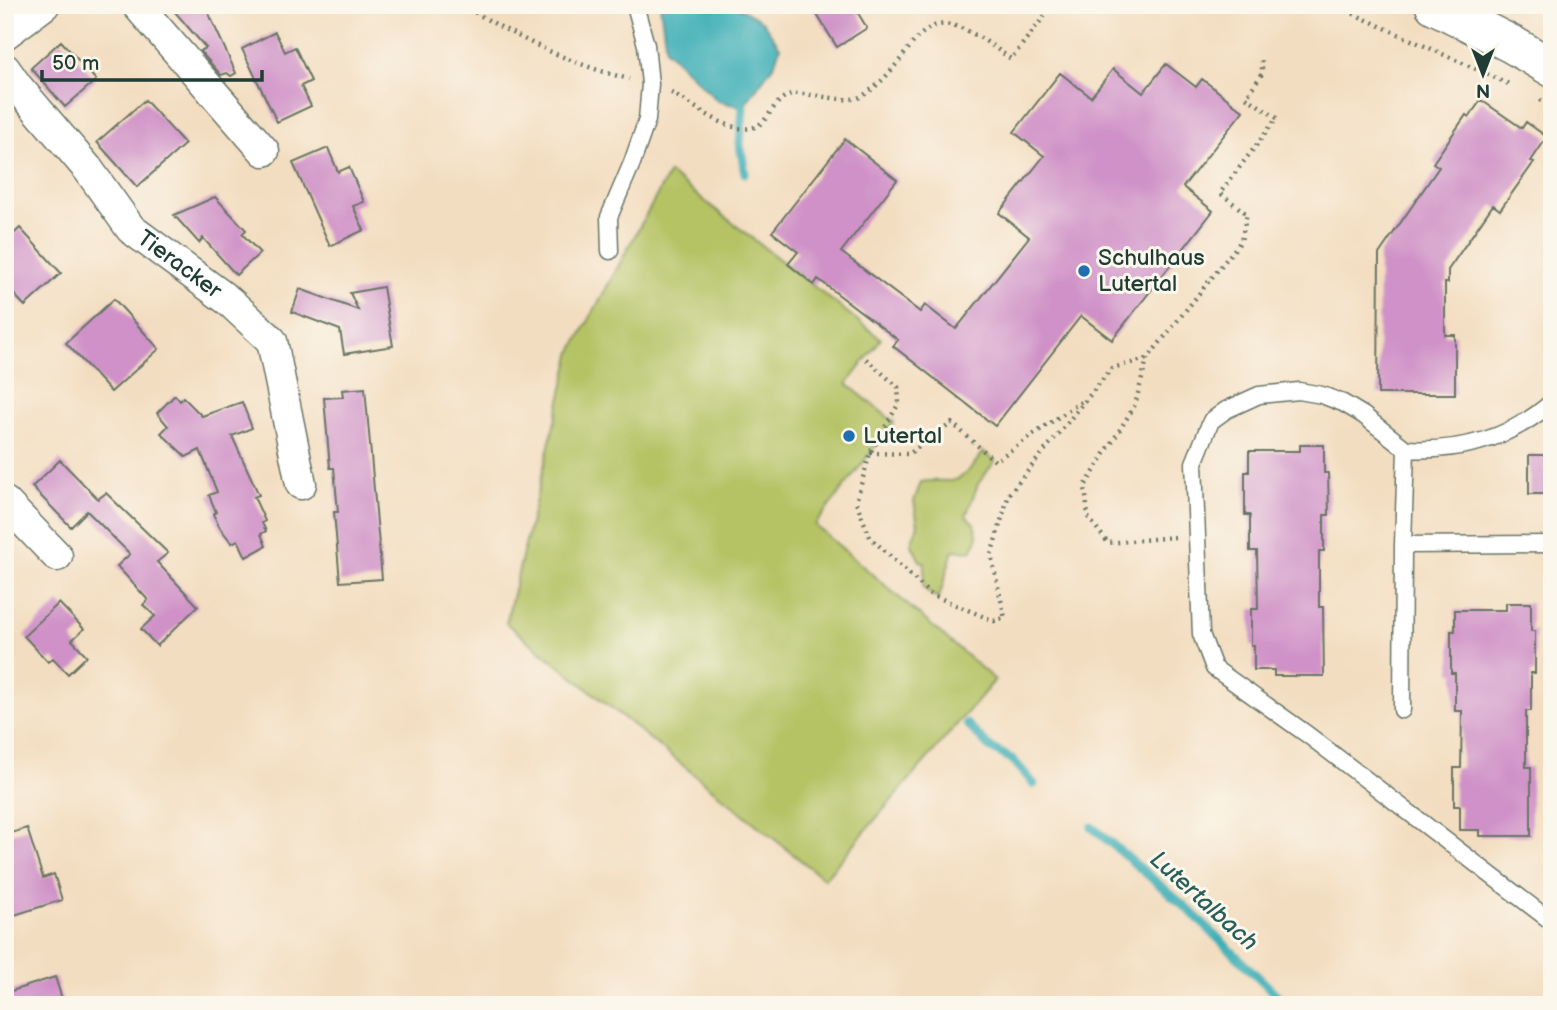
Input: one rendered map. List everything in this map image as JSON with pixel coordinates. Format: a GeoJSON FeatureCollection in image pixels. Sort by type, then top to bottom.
{"type":"FeatureCollection","features":[{"type":"Feature","properties":{"kind":"street"},"geometry":{"type":"LineString","coordinates":[[5,34],[44,5]]}},
{"type":"Feature","properties":{"kind":"street"},"geometry":{"type":"LineString","coordinates":[[137,5],[264,151]]}},
{"type":"Feature","properties":{"kind":"street"},"geometry":{"type":"LineString","coordinates":[[1434,5],[1513,45],[1543,82]]}},
{"type":"Feature","properties":{"kind":"street","name":"Tieracker"},"geometry":{"type":"LineString","coordinates":[[5,68],[17,86],[88,169],[131,229],[229,301],[272,341],[301,484]]}},
{"type":"Feature","properties":{"kind":"street"},"geometry":{"type":"LineString","coordinates":[[5,502],[57,556]]}},
{"type":"Feature","properties":{"kind":"lane"},"geometry":{"type":"LineString","coordinates":[[610,251],[609,217],[648,120],[650,84],[646,45],[635,5]]}},
{"type":"Feature","properties":{"kind":"lane"},"geometry":{"type":"LineString","coordinates":[[1552,402],[1518,426],[1494,438],[1450,449],[1406,449],[1363,415],[1343,403],[1322,395],[1299,391],[1276,392],[1241,402],[1211,421],[1194,463],[1201,634],[1214,668],[1308,735],[1552,922]]}},
{"type":"Feature","properties":{"kind":"lane"},"geometry":{"type":"LineString","coordinates":[[1402,710],[1406,449]]}},
{"type":"Feature","properties":{"kind":"lane"},"geometry":{"type":"LineString","coordinates":[[1404,545],[1552,544]]}},
{"type":"Feature","properties":{"kind":"path"},"geometry":{"type":"LineString","coordinates":[[463,5],[497,26],[548,51],[595,70],[650,84],[678,96],[711,118],[732,127],[751,128],[764,121],[775,106],[791,94],[853,100],[859,98],[885,77],[922,32],[943,24],[957,26],[1011,59],[1053,5]]}},
{"type":"Feature","properties":{"kind":"path"},"geometry":{"type":"LineString","coordinates":[[1334,5],[1514,86]]}},
{"type":"Feature","properties":{"kind":"path"},"geometry":{"type":"LineString","coordinates":[[1197,535],[1108,543],[1087,517],[1086,486],[1135,405],[1147,359],[1241,241],[1247,214],[1220,193],[1277,118],[1246,97],[1262,75],[1262,59]]}},
{"type":"Feature","properties":{"kind":"path"},"geometry":{"type":"LineString","coordinates":[[1543,82],[1552,107]]}},
{"type":"Feature","properties":{"kind":"path"},"geometry":{"type":"LineString","coordinates":[[866,359],[898,387],[899,402],[870,453],[856,502],[870,537],[930,594],[994,621],[1005,618],[992,555],[1009,495],[1112,368],[1147,359]]}},
{"type":"Feature","properties":{"kind":"path"},"geometry":{"type":"LineString","coordinates":[[870,453],[909,454],[952,423],[995,461],[1088,397]]}},
{"type":"Feature","properties":{"kind":"green space"},"geometry":{"type":"Polygon","coordinates":[[[669,173],[881,339],[847,384],[894,422],[815,525],[995,680],[824,879],[506,623],[572,351],[669,173]]]}},
{"type":"Feature","properties":{"kind":"green space"},"geometry":{"type":"Polygon","coordinates":[[[984,452],[995,461],[978,484],[966,516],[974,523],[978,537],[971,551],[953,550],[939,598],[923,587],[925,562],[920,561],[911,543],[918,525],[914,501],[921,482],[960,478],[984,452]]]}},
{"type":"Feature","properties":{"kind":"water"},"geometry":{"type":"Polygon","coordinates":[[[660,5],[734,5],[762,21],[780,47],[775,63],[743,107],[718,101],[666,50],[660,5]]]}},
{"type":"Feature","properties":{"kind":"building"},"geometry":{"type":"Polygon","coordinates":[[[169,5],[205,5],[236,73],[231,76],[227,73],[221,75],[200,51],[206,48],[169,5]]]}},
{"type":"Feature","properties":{"kind":"building"},"geometry":{"type":"Polygon","coordinates":[[[811,5],[853,5],[867,28],[837,47],[811,5]]]}},
{"type":"Feature","properties":{"kind":"building"},"geometry":{"type":"Polygon","coordinates":[[[275,32],[285,52],[295,47],[311,81],[301,86],[311,106],[277,122],[242,49],[275,32]]]}},
{"type":"Feature","properties":{"kind":"building"},"geometry":{"type":"Polygon","coordinates":[[[61,41],[96,80],[65,107],[31,68],[61,41]]]}},
{"type":"Feature","properties":{"kind":"building","name":"Schulhaus Lutertal"},"geometry":{"type":"Polygon","coordinates":[[[1166,64],[1196,87],[1202,79],[1243,111],[1183,187],[1213,211],[1112,340],[1081,316],[995,426],[893,346],[898,340],[818,279],[814,285],[788,264],[798,252],[772,232],[845,139],[897,180],[841,252],[920,312],[925,305],[956,329],[1029,237],[999,213],[1044,156],[1014,132],[1060,73],[1091,97],[1113,69],[1143,93],[1166,64]]]}},
{"type":"Feature","properties":{"kind":"building"},"geometry":{"type":"Polygon","coordinates":[[[145,100],[185,144],[137,187],[97,142],[145,100]]]}},
{"type":"Feature","properties":{"kind":"building"},"geometry":{"type":"Polygon","coordinates":[[[1481,100],[1522,128],[1526,122],[1547,137],[1531,161],[1534,162],[1500,210],[1493,205],[1448,270],[1448,283],[1445,283],[1445,335],[1455,335],[1455,394],[1378,394],[1379,254],[1439,167],[1433,163],[1466,115],[1469,117],[1481,100]]]}},
{"type":"Feature","properties":{"kind":"building"},"geometry":{"type":"Polygon","coordinates":[[[328,148],[338,172],[349,167],[364,202],[353,206],[364,230],[330,246],[293,163],[328,148]]]}},
{"type":"Feature","properties":{"kind":"building"},"geometry":{"type":"Polygon","coordinates":[[[215,197],[246,230],[242,234],[260,253],[236,275],[203,238],[199,243],[174,215],[215,197]]]}},
{"type":"Feature","properties":{"kind":"building"},"geometry":{"type":"Polygon","coordinates":[[[20,228],[61,273],[25,306],[5,285],[5,242],[20,228]]]}},
{"type":"Feature","properties":{"kind":"building"},"geometry":{"type":"Polygon","coordinates":[[[383,287],[393,346],[344,354],[340,330],[292,312],[300,289],[358,310],[350,293],[383,287]]]}},
{"type":"Feature","properties":{"kind":"building"},"geometry":{"type":"Polygon","coordinates":[[[114,299],[159,349],[111,392],[66,343],[114,299]]]}},
{"type":"Feature","properties":{"kind":"building"},"geometry":{"type":"Polygon","coordinates":[[[365,388],[382,579],[340,582],[334,512],[338,512],[334,468],[330,468],[324,398],[343,397],[342,390],[365,388]]]}},
{"type":"Feature","properties":{"kind":"building"},"geometry":{"type":"Polygon","coordinates":[[[175,395],[180,401],[183,397],[202,416],[242,402],[252,428],[232,436],[259,495],[254,497],[265,521],[262,523],[266,531],[261,534],[266,546],[246,557],[238,540],[232,543],[213,514],[216,512],[209,495],[217,492],[200,450],[186,457],[161,433],[168,426],[157,413],[175,395]]]}},
{"type":"Feature","properties":{"kind":"building"},"geometry":{"type":"Polygon","coordinates":[[[1300,445],[1324,445],[1324,473],[1328,473],[1329,515],[1324,515],[1324,551],[1319,551],[1319,607],[1323,607],[1324,676],[1274,676],[1274,670],[1254,670],[1251,609],[1258,609],[1257,551],[1250,551],[1250,515],[1245,515],[1245,472],[1249,472],[1249,451],[1300,451],[1300,445]]]}},
{"type":"Feature","properties":{"kind":"building"},"geometry":{"type":"Polygon","coordinates":[[[1529,455],[1552,455],[1552,494],[1529,494],[1529,455]]]}},
{"type":"Feature","properties":{"kind":"building"},"geometry":{"type":"Polygon","coordinates":[[[60,460],[98,499],[106,493],[168,553],[157,562],[198,606],[157,646],[141,629],[155,616],[143,605],[148,600],[117,566],[130,554],[87,511],[71,527],[32,487],[60,460]]]}},
{"type":"Feature","properties":{"kind":"building"},"geometry":{"type":"Polygon","coordinates":[[[59,603],[84,629],[72,640],[87,656],[68,674],[53,658],[48,662],[24,636],[59,603]]]}},
{"type":"Feature","properties":{"kind":"building"},"geometry":{"type":"Polygon","coordinates":[[[1506,603],[1531,603],[1531,631],[1535,631],[1531,711],[1526,711],[1526,767],[1531,767],[1531,836],[1480,836],[1480,830],[1460,830],[1460,806],[1454,806],[1454,768],[1461,768],[1462,711],[1455,711],[1451,631],[1455,631],[1455,610],[1506,610],[1506,603]]]}},
{"type":"Feature","properties":{"kind":"building"},"geometry":{"type":"Polygon","coordinates":[[[27,828],[43,878],[54,874],[62,900],[5,918],[5,835],[27,828]]]}},
{"type":"Feature","properties":{"kind":"building"},"geometry":{"type":"Polygon","coordinates":[[[55,977],[64,1005],[5,1005],[5,993],[55,977]]]}},
{"type":"Feature","properties":{"kind":"waterway"},"geometry":{"type":"LineString","coordinates":[[743,107],[740,144],[745,173]]}},
{"type":"Feature","properties":{"kind":"waterway"},"geometry":{"type":"LineString","coordinates":[[967,724],[988,746],[1013,760],[1034,784]]}},
{"type":"Feature","properties":{"kind":"waterway","name":"Lutertalbach"},"geometry":{"type":"LineString","coordinates":[[1092,827],[1189,910],[1287,1005]]}},
{"type":"Feature","properties":{"kind":"place","name":"Schulhaus Lutertal"},"geometry":{"type":"Point","coordinates":[1084,271]}},
{"type":"Feature","properties":{"kind":"place","name":"Lutertal"},"geometry":{"type":"Point","coordinates":[849,436]}}]}
